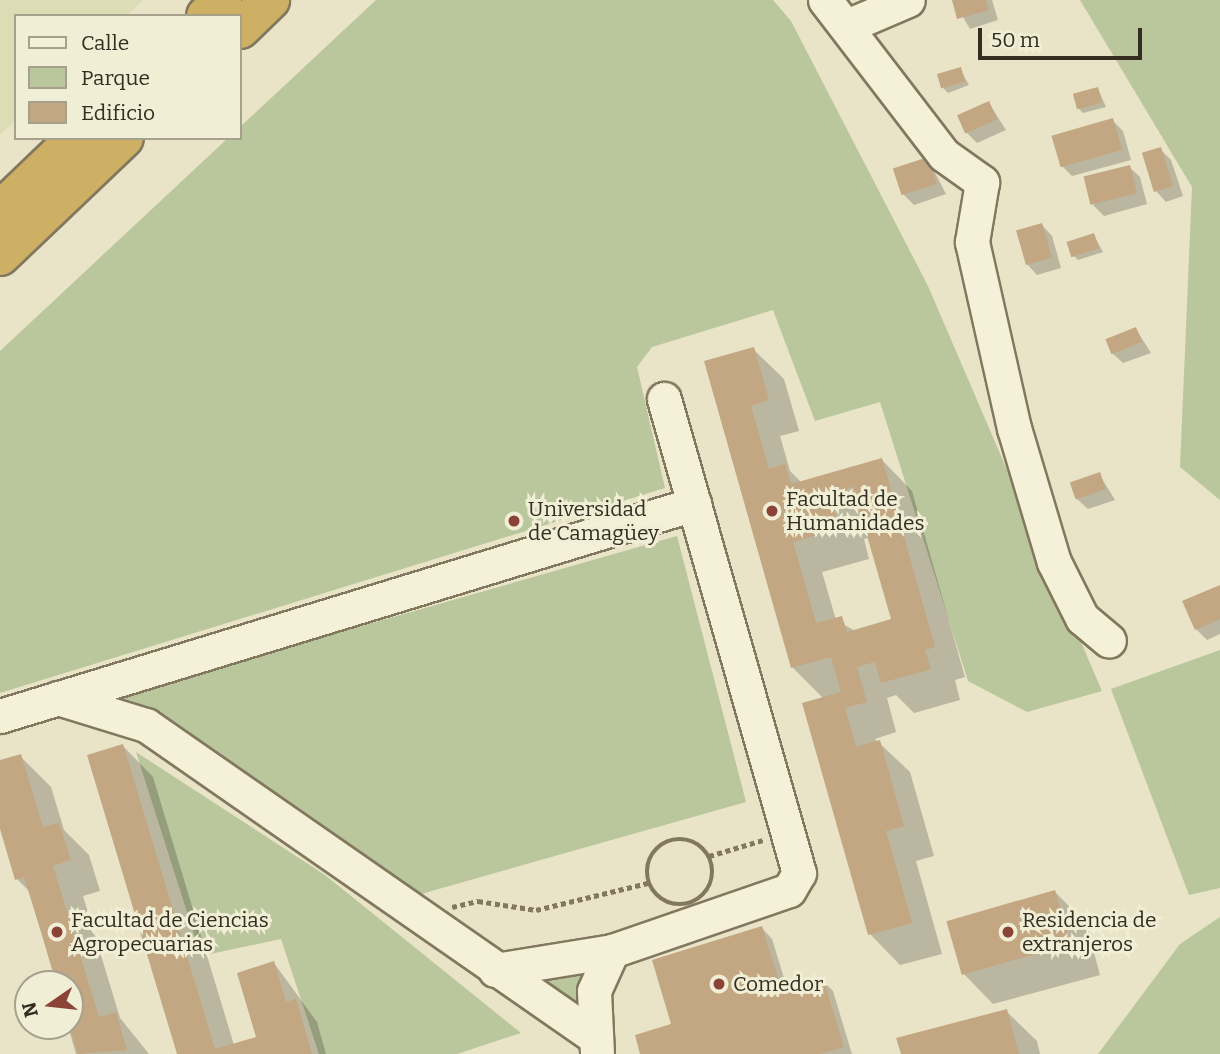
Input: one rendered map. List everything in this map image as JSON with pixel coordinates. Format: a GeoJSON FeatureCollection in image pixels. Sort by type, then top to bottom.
{"type":"FeatureCollection","features":[{"type":"Feature","properties":{"kind":"highway"},"geometry":{"type":"LineString","coordinates":[[208,14],[222,0]]}},
{"type":"Feature","properties":{"kind":"highway"},"geometry":{"type":"LineString","coordinates":[[242,27],[270,0]]}},
{"type":"Feature","properties":{"kind":"highway"},"geometry":{"type":"LineString","coordinates":[[0,211],[74,140]]}},
{"type":"Feature","properties":{"kind":"highway"},"geometry":{"type":"LineString","coordinates":[[0,256],[122,140]]}},
{"type":"Feature","properties":{"kind":"street"},"geometry":{"type":"LineString","coordinates":[[825,0],[953,164],[982,182],[972,242],[1014,428],[1064,585],[1082,618],[1109,641]]}},
{"type":"Feature","properties":{"kind":"street"},"geometry":{"type":"LineString","coordinates":[[847,26],[908,0]]}},
{"type":"Feature","properties":{"kind":"street"},"geometry":{"type":"LineString","coordinates":[[495,970],[612,951],[789,891],[799,873],[664,399]]}},
{"type":"Feature","properties":{"kind":"street"},"geometry":{"type":"LineString","coordinates":[[0,716],[694,504]]}},
{"type":"Feature","properties":{"kind":"street"},"geometry":{"type":"LineString","coordinates":[[58,698],[146,725],[495,970],[594,1045]]}},
{"type":"Feature","properties":{"kind":"street"},"geometry":{"type":"LineString","coordinates":[[594,1045],[594,991],[612,951]]}},
{"type":"Feature","properties":{"kind":"path"},"geometry":{"type":"LineString","coordinates":[[709,856],[787,833]]}},
{"type":"Feature","properties":{"kind":"path"},"geometry":{"type":"LineString","coordinates":[[693,841],[709,856],[711,885],[690,904],[660,899],[648,883],[649,861],[662,844],[693,841]]}},
{"type":"Feature","properties":{"kind":"path"},"geometry":{"type":"LineString","coordinates":[[418,916],[478,901],[536,911],[648,883]]}},
{"type":"Feature","properties":{"kind":"green space"},"geometry":{"type":"Polygon","coordinates":[[[0,0],[143,0],[128,14],[14,14],[14,122],[0,135],[0,0]]]}},
{"type":"Feature","properties":{"kind":"green space"},"geometry":{"type":"Polygon","coordinates":[[[376,0],[773,0],[791,21],[928,286],[1102,691],[1027,712],[968,681],[880,402],[815,421],[773,310],[652,347],[637,367],[665,488],[0,693],[0,351],[226,140],[242,140],[242,125],[376,0]]]}},
{"type":"Feature","properties":{"kind":"green space"},"geometry":{"type":"Polygon","coordinates":[[[1080,0],[1220,0],[1220,500],[1180,467],[1192,187],[1080,0]]]}},
{"type":"Feature","properties":{"kind":"green space"},"geometry":{"type":"Polygon","coordinates":[[[677,536],[746,802],[421,894],[163,714],[116,696],[677,536]]]}},
{"type":"Feature","properties":{"kind":"green space"},"geometry":{"type":"Polygon","coordinates":[[[1220,650],[1220,888],[1189,895],[1111,689],[1220,650]]]}},
{"type":"Feature","properties":{"kind":"green space"},"geometry":{"type":"Polygon","coordinates":[[[136,752],[325,875],[521,1033],[457,1054],[319,1054],[281,939],[201,956],[136,752]]]}},
{"type":"Feature","properties":{"kind":"green space"},"geometry":{"type":"Polygon","coordinates":[[[1220,917],[1220,1054],[1098,1054],[1180,944],[1220,917]]]}},
{"type":"Feature","properties":{"kind":"green space"},"geometry":{"type":"Polygon","coordinates":[[[588,966],[582,1009],[537,983],[539,977],[588,966]]]}},
{"type":"Feature","properties":{"kind":"building"},"geometry":{"type":"Polygon","coordinates":[[[952,0],[986,0],[989,10],[957,19],[952,0]]]}},
{"type":"Feature","properties":{"kind":"building"},"geometry":{"type":"Polygon","coordinates":[[[961,67],[965,81],[941,88],[937,74],[961,67]]]}},
{"type":"Feature","properties":{"kind":"building"},"geometry":{"type":"Polygon","coordinates":[[[1098,87],[1102,102],[1077,109],[1073,94],[1098,87]]]}},
{"type":"Feature","properties":{"kind":"building"},"geometry":{"type":"Polygon","coordinates":[[[989,101],[997,119],[965,134],[957,115],[989,101]]]}},
{"type":"Feature","properties":{"kind":"building"},"geometry":{"type":"Polygon","coordinates":[[[1113,118],[1122,150],[1061,167],[1051,136],[1113,118]]]}},
{"type":"Feature","properties":{"kind":"building"},"geometry":{"type":"Polygon","coordinates":[[[1161,147],[1173,186],[1154,192],[1142,153],[1161,147]]]}},
{"type":"Feature","properties":{"kind":"building"},"geometry":{"type":"Polygon","coordinates":[[[928,157],[937,184],[901,195],[893,168],[928,157]]]}},
{"type":"Feature","properties":{"kind":"building"},"geometry":{"type":"Polygon","coordinates":[[[1130,165],[1137,193],[1090,205],[1083,177],[1130,165]]]}},
{"type":"Feature","properties":{"kind":"building"},"geometry":{"type":"Polygon","coordinates":[[[1042,223],[1052,258],[1026,265],[1016,230],[1042,223]]]}},
{"type":"Feature","properties":{"kind":"building"},"geometry":{"type":"Polygon","coordinates":[[[1094,233],[1099,248],[1071,257],[1066,242],[1094,233]]]}},
{"type":"Feature","properties":{"kind":"building"},"geometry":{"type":"Polygon","coordinates":[[[1136,327],[1142,342],[1111,354],[1105,339],[1136,327]]]}},
{"type":"Feature","properties":{"kind":"building"},"geometry":{"type":"Polygon","coordinates":[[[754,347],[769,400],[751,406],[769,469],[785,464],[791,484],[882,458],[935,647],[925,650],[931,669],[881,683],[875,662],[857,667],[867,702],[845,708],[856,747],[880,740],[904,826],[886,831],[912,923],[868,935],[802,703],[841,692],[831,657],[791,668],[704,361],[754,347]],[[853,487],[847,488],[851,504],[834,509],[840,528],[793,542],[816,623],[842,616],[847,632],[891,619],[853,487]]]}},
{"type":"Feature","properties":{"kind":"building"},"geometry":{"type":"Polygon","coordinates":[[[1100,472],[1106,489],[1076,499],[1070,482],[1100,472]]]}},
{"type":"Feature","properties":{"kind":"building"},"geometry":{"type":"Polygon","coordinates":[[[1220,585],[1220,619],[1195,630],[1182,601],[1220,585]]]}},
{"type":"Feature","properties":{"kind":"building"},"geometry":{"type":"Polygon","coordinates":[[[123,744],[215,1049],[256,1037],[237,973],[274,961],[286,1002],[296,999],[312,1054],[177,1054],[87,755],[123,744]]]}},
{"type":"Feature","properties":{"kind":"building","name":"Facultad de Ciencias Agropecuarias"},"geometry":{"type":"Polygon","coordinates":[[[21,754],[43,827],[59,823],[71,860],[53,866],[99,1017],[116,1012],[127,1050],[78,1054],[74,1040],[84,1040],[84,970],[53,970],[24,877],[15,880],[0,829],[0,760],[21,754]]]}},
{"type":"Feature","properties":{"kind":"building","name":"Residencia de extranjeros"},"geometry":{"type":"Polygon","coordinates":[[[1055,890],[1070,944],[962,975],[946,921],[1055,890]]]}},
{"type":"Feature","properties":{"kind":"building","name":"Comedor"},"geometry":{"type":"Polygon","coordinates":[[[762,926],[782,991],[823,978],[844,1047],[819,1054],[640,1054],[635,1035],[671,1024],[652,960],[762,926]]]}},
{"type":"Feature","properties":{"kind":"building"},"geometry":{"type":"Polygon","coordinates":[[[1007,1009],[1019,1054],[901,1054],[896,1038],[1007,1009]]]}},
{"type":"Feature","properties":{"kind":"place","name":"Facultad de Humanidades"},"geometry":{"type":"Point","coordinates":[772,511]}},
{"type":"Feature","properties":{"kind":"place","name":"Universidad de Camagüey"},"geometry":{"type":"Point","coordinates":[514,521]}},
{"type":"Feature","properties":{"kind":"place","name":"Facultad de Ciencias Agropecuarias"},"geometry":{"type":"Point","coordinates":[57,932]}},
{"type":"Feature","properties":{"kind":"place","name":"Residencia de extranjeros"},"geometry":{"type":"Point","coordinates":[1008,932]}},
{"type":"Feature","properties":{"kind":"place","name":"Comedor"},"geometry":{"type":"Point","coordinates":[719,984]}}]}
